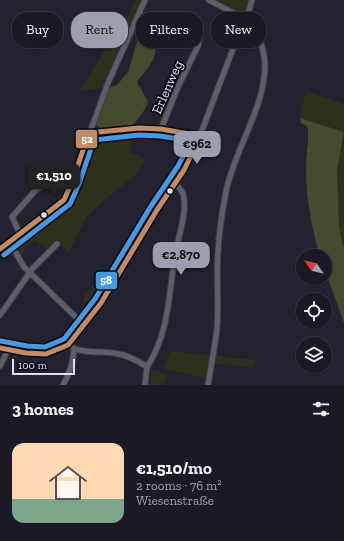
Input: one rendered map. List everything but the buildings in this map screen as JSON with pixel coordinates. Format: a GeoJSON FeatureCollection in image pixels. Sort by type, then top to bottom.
{"type":"FeatureCollection","features":[{"type":"Feature","properties":{"kind":"street"},"geometry":{"type":"LineString","coordinates":[[0,249],[64,200],[72,182],[108,82],[145,0]]}},
{"type":"Feature","properties":{"kind":"street"},"geometry":{"type":"LineString","coordinates":[[209,0],[232,12]]}},
{"type":"Feature","properties":{"kind":"street"},"geometry":{"type":"LineString","coordinates":[[248,12],[252,0]]}},
{"type":"Feature","properties":{"kind":"street","name":"Erlenweg"},"geometry":{"type":"LineString","coordinates":[[161,129],[178,87],[197,48]]}},
{"type":"Feature","properties":{"kind":"street"},"geometry":{"type":"LineString","coordinates":[[0,348],[46,354],[68,345],[84,325],[101,303],[156,210],[176,184],[190,159],[201,136],[234,48]]}},
{"type":"Feature","properties":{"kind":"street"},"geometry":{"type":"LineString","coordinates":[[208,385],[217,327],[218,253],[222,212],[226,190],[234,163],[261,92],[265,69],[263,48]]}},
{"type":"Feature","properties":{"kind":"street"},"geometry":{"type":"LineString","coordinates":[[89,132],[139,128],[161,129],[201,136]]}},
{"type":"Feature","properties":{"kind":"street"},"geometry":{"type":"LineString","coordinates":[[20,234],[12,217],[34,192],[57,172],[72,182]]}},
{"type":"Feature","properties":{"kind":"street"},"geometry":{"type":"LineString","coordinates":[[145,385],[147,367],[157,348],[167,318],[175,254],[183,216],[183,193],[176,184]]}},
{"type":"Feature","properties":{"kind":"street"},"geometry":{"type":"LineString","coordinates":[[10,242],[19,259],[30,273],[84,325]]}},
{"type":"Feature","properties":{"kind":"street"},"geometry":{"type":"LineString","coordinates":[[0,315],[30,273],[57,244]]}},
{"type":"Feature","properties":{"kind":"street"},"geometry":{"type":"LineString","coordinates":[[68,345],[74,350],[115,353],[134,359],[147,367]]}},
{"type":"Feature","properties":{"kind":"street"},"geometry":{"type":"LineString","coordinates":[[0,366],[8,350]]}},
{"type":"Feature","properties":{"kind":"street"},"geometry":{"type":"LineString","coordinates":[[63,385],[73,365],[74,350]]}},
{"type":"Feature","properties":{"kind":"green space"},"geometry":{"type":"Polygon","coordinates":[[[136,0],[144,0],[138,12],[136,12],[136,17],[128,34],[128,17],[136,0]]]}},
{"type":"Feature","properties":{"kind":"green space"},"geometry":{"type":"Polygon","coordinates":[[[212,0],[250,0],[245,12],[234,12],[212,0]]]}},
{"type":"Feature","properties":{"kind":"green space"},"geometry":{"type":"Polygon","coordinates":[[[136,46],[136,48],[155,48],[151,63],[137,82],[148,102],[141,115],[132,126],[100,128],[95,124],[108,88],[117,85],[128,72],[136,46]]]}},
{"type":"Feature","properties":{"kind":"green space"},"geometry":{"type":"Polygon","coordinates":[[[106,48],[122,48],[105,87],[79,91],[106,48]]]}},
{"type":"Feature","properties":{"kind":"green space"},"geometry":{"type":"Polygon","coordinates":[[[306,91],[344,104],[344,132],[300,118],[306,91]]]}},
{"type":"Feature","properties":{"kind":"green space"},"geometry":{"type":"Polygon","coordinates":[[[300,118],[344,132],[337,171],[339,225],[343,247],[344,246],[344,323],[330,285],[332,285],[332,249],[318,249],[314,234],[308,201],[306,178],[308,129],[301,123],[300,118]]]}},
{"type":"Feature","properties":{"kind":"green space"},"geometry":{"type":"Polygon","coordinates":[[[133,131],[130,152],[146,160],[136,174],[87,216],[68,253],[57,241],[48,250],[35,240],[26,247],[20,257],[13,245],[14,241],[66,202],[88,143],[103,134],[133,131]]]}},
{"type":"Feature","properties":{"kind":"green space"},"geometry":{"type":"Polygon","coordinates":[[[344,136],[343,248],[339,225],[337,171],[344,136]]]}},
{"type":"Feature","properties":{"kind":"green space"},"geometry":{"type":"Polygon","coordinates":[[[93,285],[104,294],[93,309],[83,299],[93,285]]]}},
{"type":"Feature","properties":{"kind":"green space"},"geometry":{"type":"Polygon","coordinates":[[[170,351],[210,356],[206,378],[164,369],[170,351]]]}},
{"type":"Feature","properties":{"kind":"green space"},"geometry":{"type":"Polygon","coordinates":[[[216,356],[256,360],[253,368],[215,363],[216,356]]]}},
{"type":"Feature","properties":{"kind":"green space"},"geometry":{"type":"Polygon","coordinates":[[[152,370],[167,374],[163,385],[149,385],[152,370]]]}},
{"type":"Feature","properties":{"kind":"transit line","name":"52"},"geometry":{"type":"LineString","coordinates":[[0,249],[64,200],[72,182],[89,133],[139,128],[161,129],[201,136],[184,170],[157,210],[101,303],[68,345],[46,354],[26,353],[0,348]]}},
{"type":"Feature","properties":{"kind":"transit line","name":"58"},"geometry":{"type":"LineString","coordinates":[[1,341],[27,346],[45,347],[64,339],[95,299],[151,206],[178,166],[191,141],[160,136],[139,135],[94,140],[79,184],[70,204],[4,255]]}}]}
